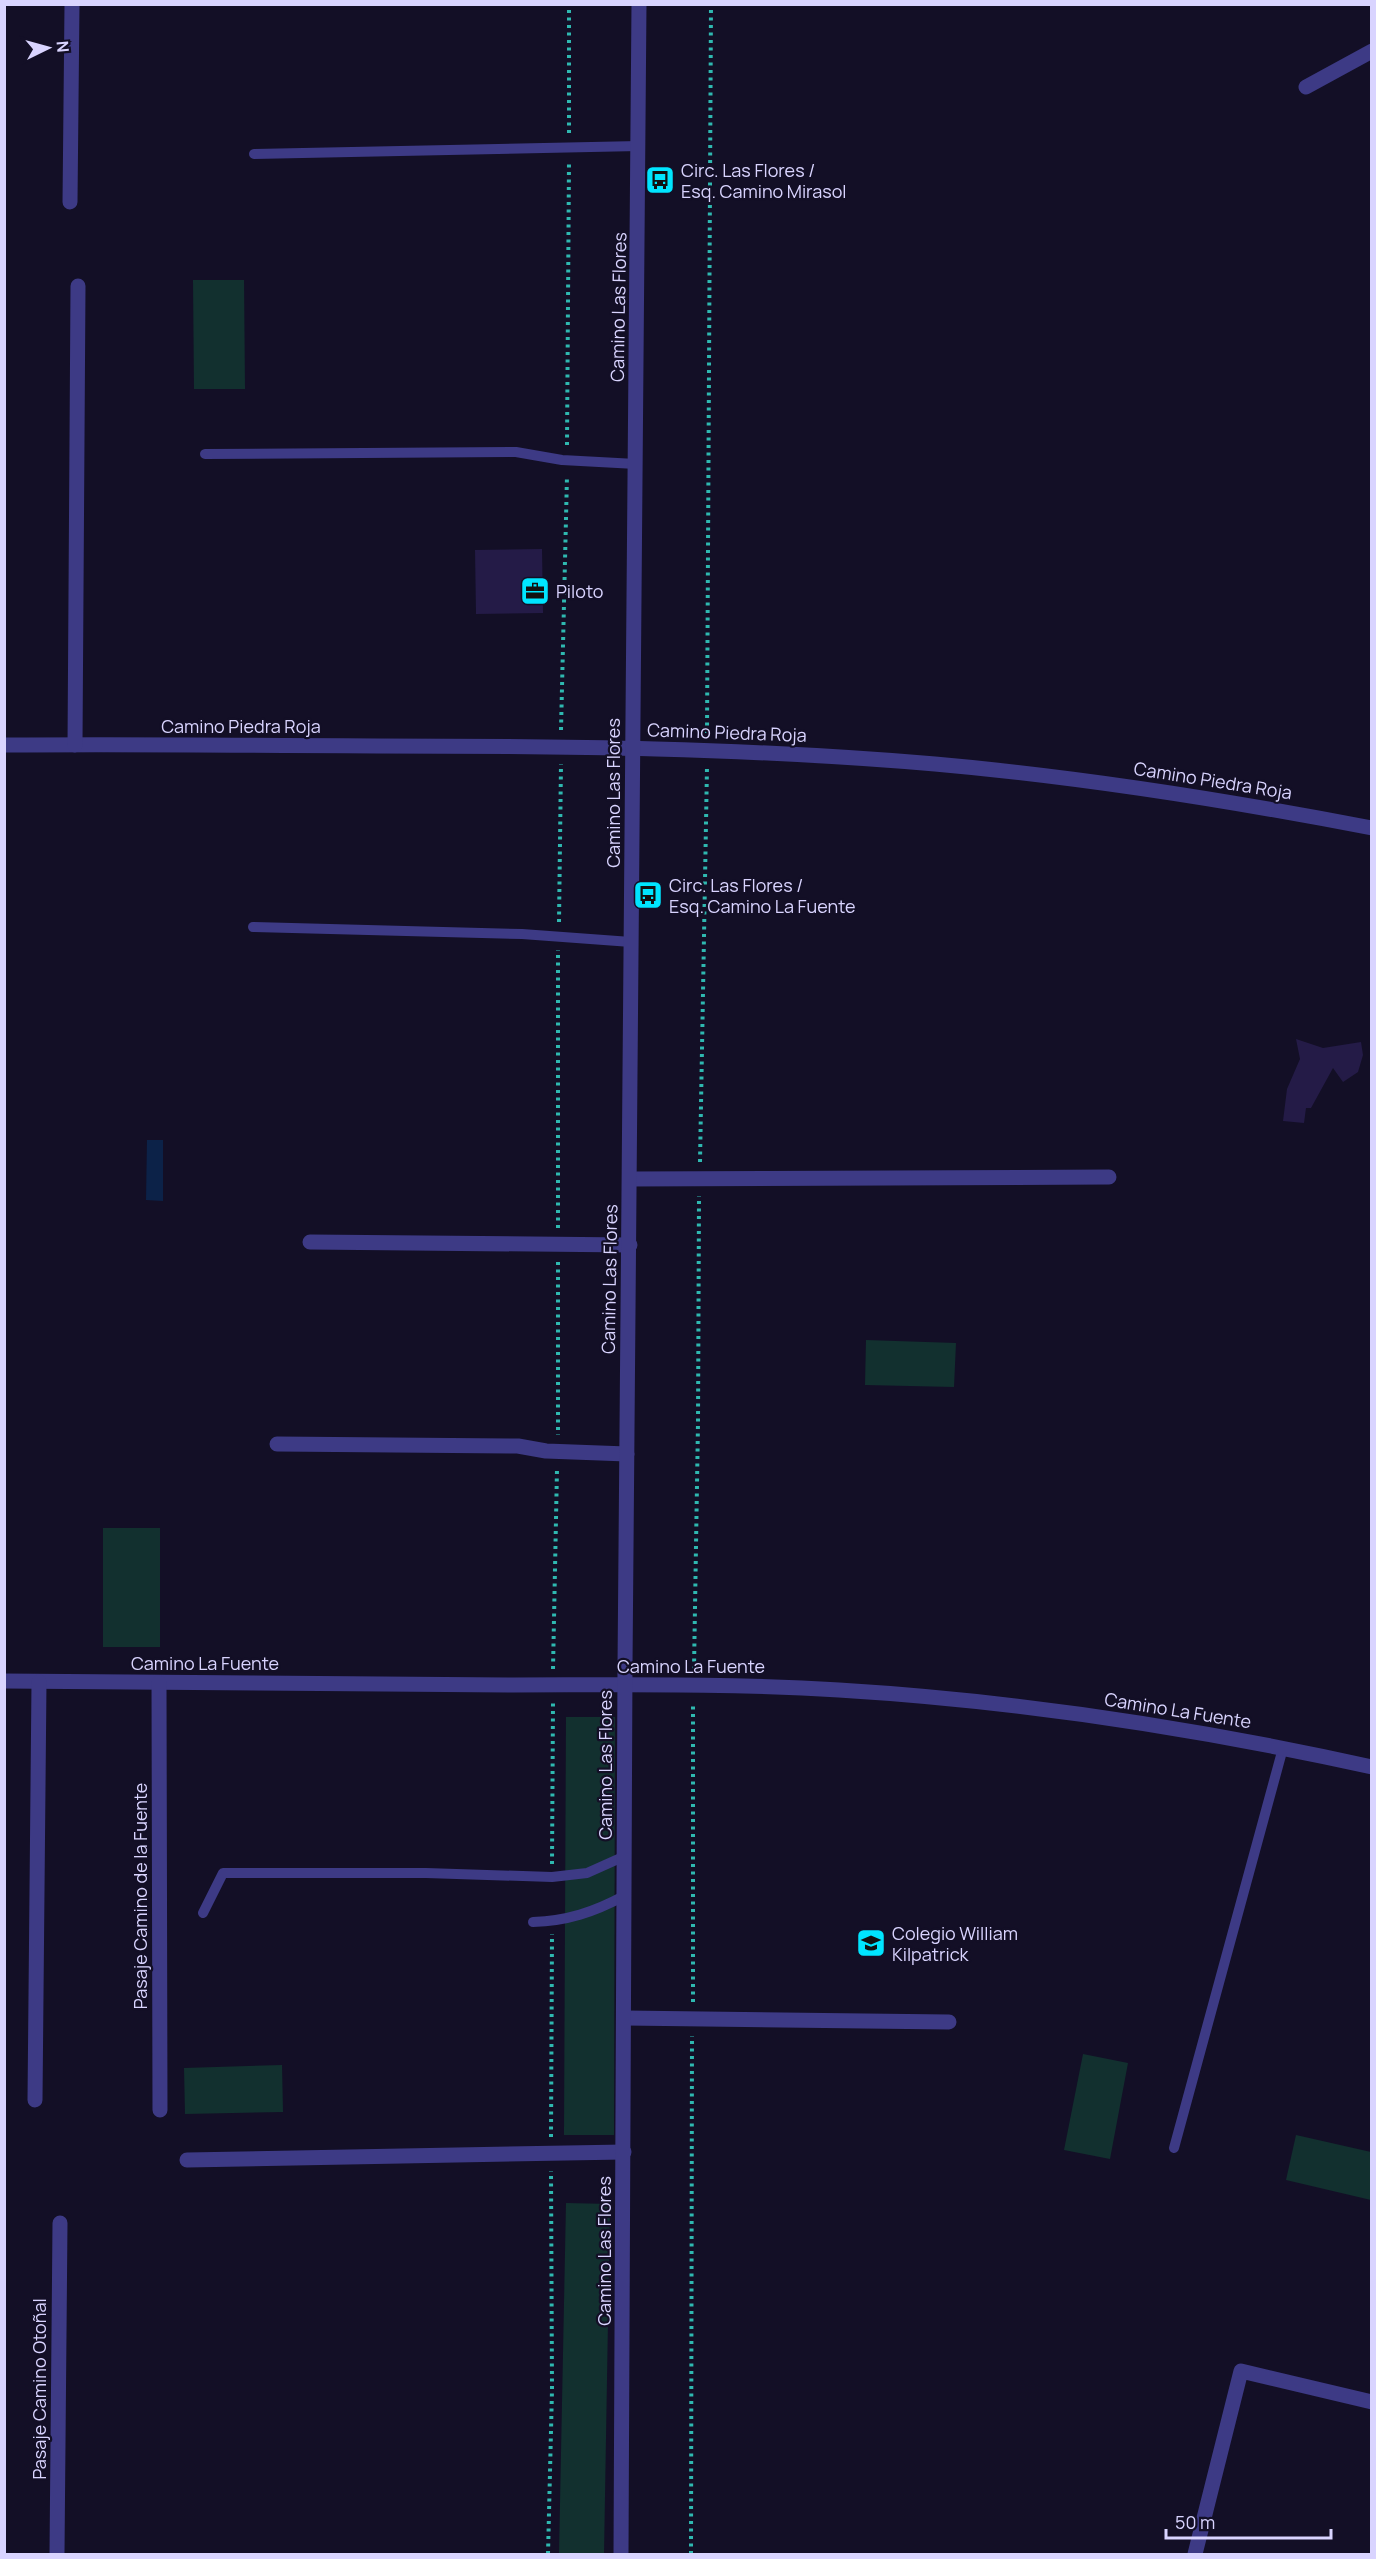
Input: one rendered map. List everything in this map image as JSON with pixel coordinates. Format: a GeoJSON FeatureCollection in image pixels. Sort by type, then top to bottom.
{"type":"FeatureCollection","features":[{"type":"Feature","properties":{"kind":"street"},"geometry":{"type":"LineString","coordinates":[[70,202],[72,4]]}},
{"type":"Feature","properties":{"kind":"street","name":"Camino Las Flores"},"geometry":{"type":"LineString","coordinates":[[621,2554],[625,1685],[639,4]]}},
{"type":"Feature","properties":{"kind":"street"},"geometry":{"type":"LineString","coordinates":[[1306,87],[1371,51]]}},
{"type":"Feature","properties":{"kind":"street"},"geometry":{"type":"LineString","coordinates":[[75,745],[78,286]]}},
{"type":"Feature","properties":{"kind":"street","name":"Camino Piedra Roja"},"geometry":{"type":"LineString","coordinates":[[4,746],[561,746],[707,750],[891,761],[1040,775],[1166,791],[1371,828]]}},
{"type":"Feature","properties":{"kind":"street"},"geometry":{"type":"LineString","coordinates":[[630,1179],[1109,1177]]}},
{"type":"Feature","properties":{"kind":"street"},"geometry":{"type":"LineString","coordinates":[[310,1242],[630,1245]]}},
{"type":"Feature","properties":{"kind":"street"},"geometry":{"type":"LineString","coordinates":[[277,1444],[518,1446],[558,1451],[627,1454]]}},
{"type":"Feature","properties":{"kind":"street","name":"Camino La Fuente"},"geometry":{"type":"LineString","coordinates":[[4,1681],[693,1684],[840,1690],[1020,1706],[1131,1721],[1282,1748],[1371,1767]]}},
{"type":"Feature","properties":{"kind":"street"},"geometry":{"type":"LineString","coordinates":[[35,2100],[39,1682]]}},
{"type":"Feature","properties":{"kind":"street","name":"Pasaje Camino de la Fuente"},"geometry":{"type":"LineString","coordinates":[[159,1683],[160,2110]]}},
{"type":"Feature","properties":{"kind":"street"},"geometry":{"type":"LineString","coordinates":[[625,2018],[949,2022]]}},
{"type":"Feature","properties":{"kind":"street"},"geometry":{"type":"LineString","coordinates":[[187,2160],[624,2152]]}},
{"type":"Feature","properties":{"kind":"street","name":"Pasaje Camino Otoñal"},"geometry":{"type":"LineString","coordinates":[[57,2554],[60,2223]]}},
{"type":"Feature","properties":{"kind":"street"},"geometry":{"type":"LineString","coordinates":[[1196,2554],[1241,2371],[1371,2402]]}},
{"type":"Feature","properties":{"kind":"lane"},"geometry":{"type":"LineString","coordinates":[[254,154],[639,146]]}},
{"type":"Feature","properties":{"kind":"lane"},"geometry":{"type":"LineString","coordinates":[[205,454],[516,452],[567,460],[636,464]]}},
{"type":"Feature","properties":{"kind":"lane"},"geometry":{"type":"LineString","coordinates":[[253,927],[384,929],[631,942]]}},
{"type":"Feature","properties":{"kind":"lane"},"geometry":{"type":"LineString","coordinates":[[1174,2148],[1282,1748]]}},
{"type":"Feature","properties":{"kind":"lane"},"geometry":{"type":"LineString","coordinates":[[202,1913],[222,1873],[426,1873],[552,1877],[587,1873],[625,1856]]}},
{"type":"Feature","properties":{"kind":"lane"},"geometry":{"type":"LineString","coordinates":[[533,1922],[577,1917],[624,1896]]}},
{"type":"Feature","properties":{"kind":"path"},"geometry":{"type":"LineString","coordinates":[[552,1877],[558,1451],[561,746],[567,460],[569,4]]}},
{"type":"Feature","properties":{"kind":"path"},"geometry":{"type":"LineString","coordinates":[[691,2554],[693,1684],[707,750],[711,4]]}},
{"type":"Feature","properties":{"kind":"path"},"geometry":{"type":"LineString","coordinates":[[548,2554],[552,2390],[552,1921]]}},
{"type":"Feature","properties":{"kind":"green space"},"geometry":{"type":"Polygon","coordinates":[[[193,280],[244,280],[245,389],[194,389],[193,280]]]}},
{"type":"Feature","properties":{"kind":"green space"},"geometry":{"type":"Polygon","coordinates":[[[866,1340],[956,1343],[954,1387],[865,1385],[866,1340]]]}},
{"type":"Feature","properties":{"kind":"green space"},"geometry":{"type":"Polygon","coordinates":[[[103,1528],[160,1528],[160,1647],[103,1647],[103,1528]]]}},
{"type":"Feature","properties":{"kind":"green space"},"geometry":{"type":"Polygon","coordinates":[[[566,1717],[615,1717],[614,2135],[564,2135],[566,1717]]]}},
{"type":"Feature","properties":{"kind":"green space"},"geometry":{"type":"Polygon","coordinates":[[[1083,2054],[1128,2063],[1110,2159],[1064,2150],[1083,2054]]]}},
{"type":"Feature","properties":{"kind":"green space"},"geometry":{"type":"Polygon","coordinates":[[[282,2065],[283,2112],[185,2114],[184,2068],[282,2065]]]}},
{"type":"Feature","properties":{"kind":"green space"},"geometry":{"type":"Polygon","coordinates":[[[1296,2135],[1371,2152],[1371,2200],[1286,2180],[1296,2135]]]}},
{"type":"Feature","properties":{"kind":"green space"},"geometry":{"type":"Polygon","coordinates":[[[566,2203],[610,2204],[604,2554],[559,2554],[566,2203]]]}},
{"type":"Feature","properties":{"kind":"water"},"geometry":{"type":"Polygon","coordinates":[[[147,1140],[163,1140],[163,1201],[146,1200],[147,1140]]]}},
{"type":"Feature","properties":{"kind":"building"},"geometry":{"type":"Polygon","coordinates":[[[542,549],[543,613],[476,614],[475,550],[542,549]]]}},
{"type":"Feature","properties":{"kind":"building"},"geometry":{"type":"Polygon","coordinates":[[[1296,1039],[1323,1048],[1361,1042],[1363,1055],[1358,1072],[1343,1082],[1333,1068],[1311,1108],[1306,1108],[1304,1123],[1283,1121],[1287,1089],[1300,1059],[1296,1039]]]}},
{"type":"Feature","properties":{"kind":"place","name":"Circ. Las Flores / Esq. Camino Mirasol"},"geometry":{"type":"Point","coordinates":[660,180]}},
{"type":"Feature","properties":{"kind":"place","name":"Piloto"},"geometry":{"type":"Point","coordinates":[535,591]}},
{"type":"Feature","properties":{"kind":"place","name":"Circ. Las Flores / Esq. Camino La Fuente"},"geometry":{"type":"Point","coordinates":[648,895]}},
{"type":"Feature","properties":{"kind":"place","name":"Colegio William Kilpatrick"},"geometry":{"type":"Point","coordinates":[871,1943]}}]}
